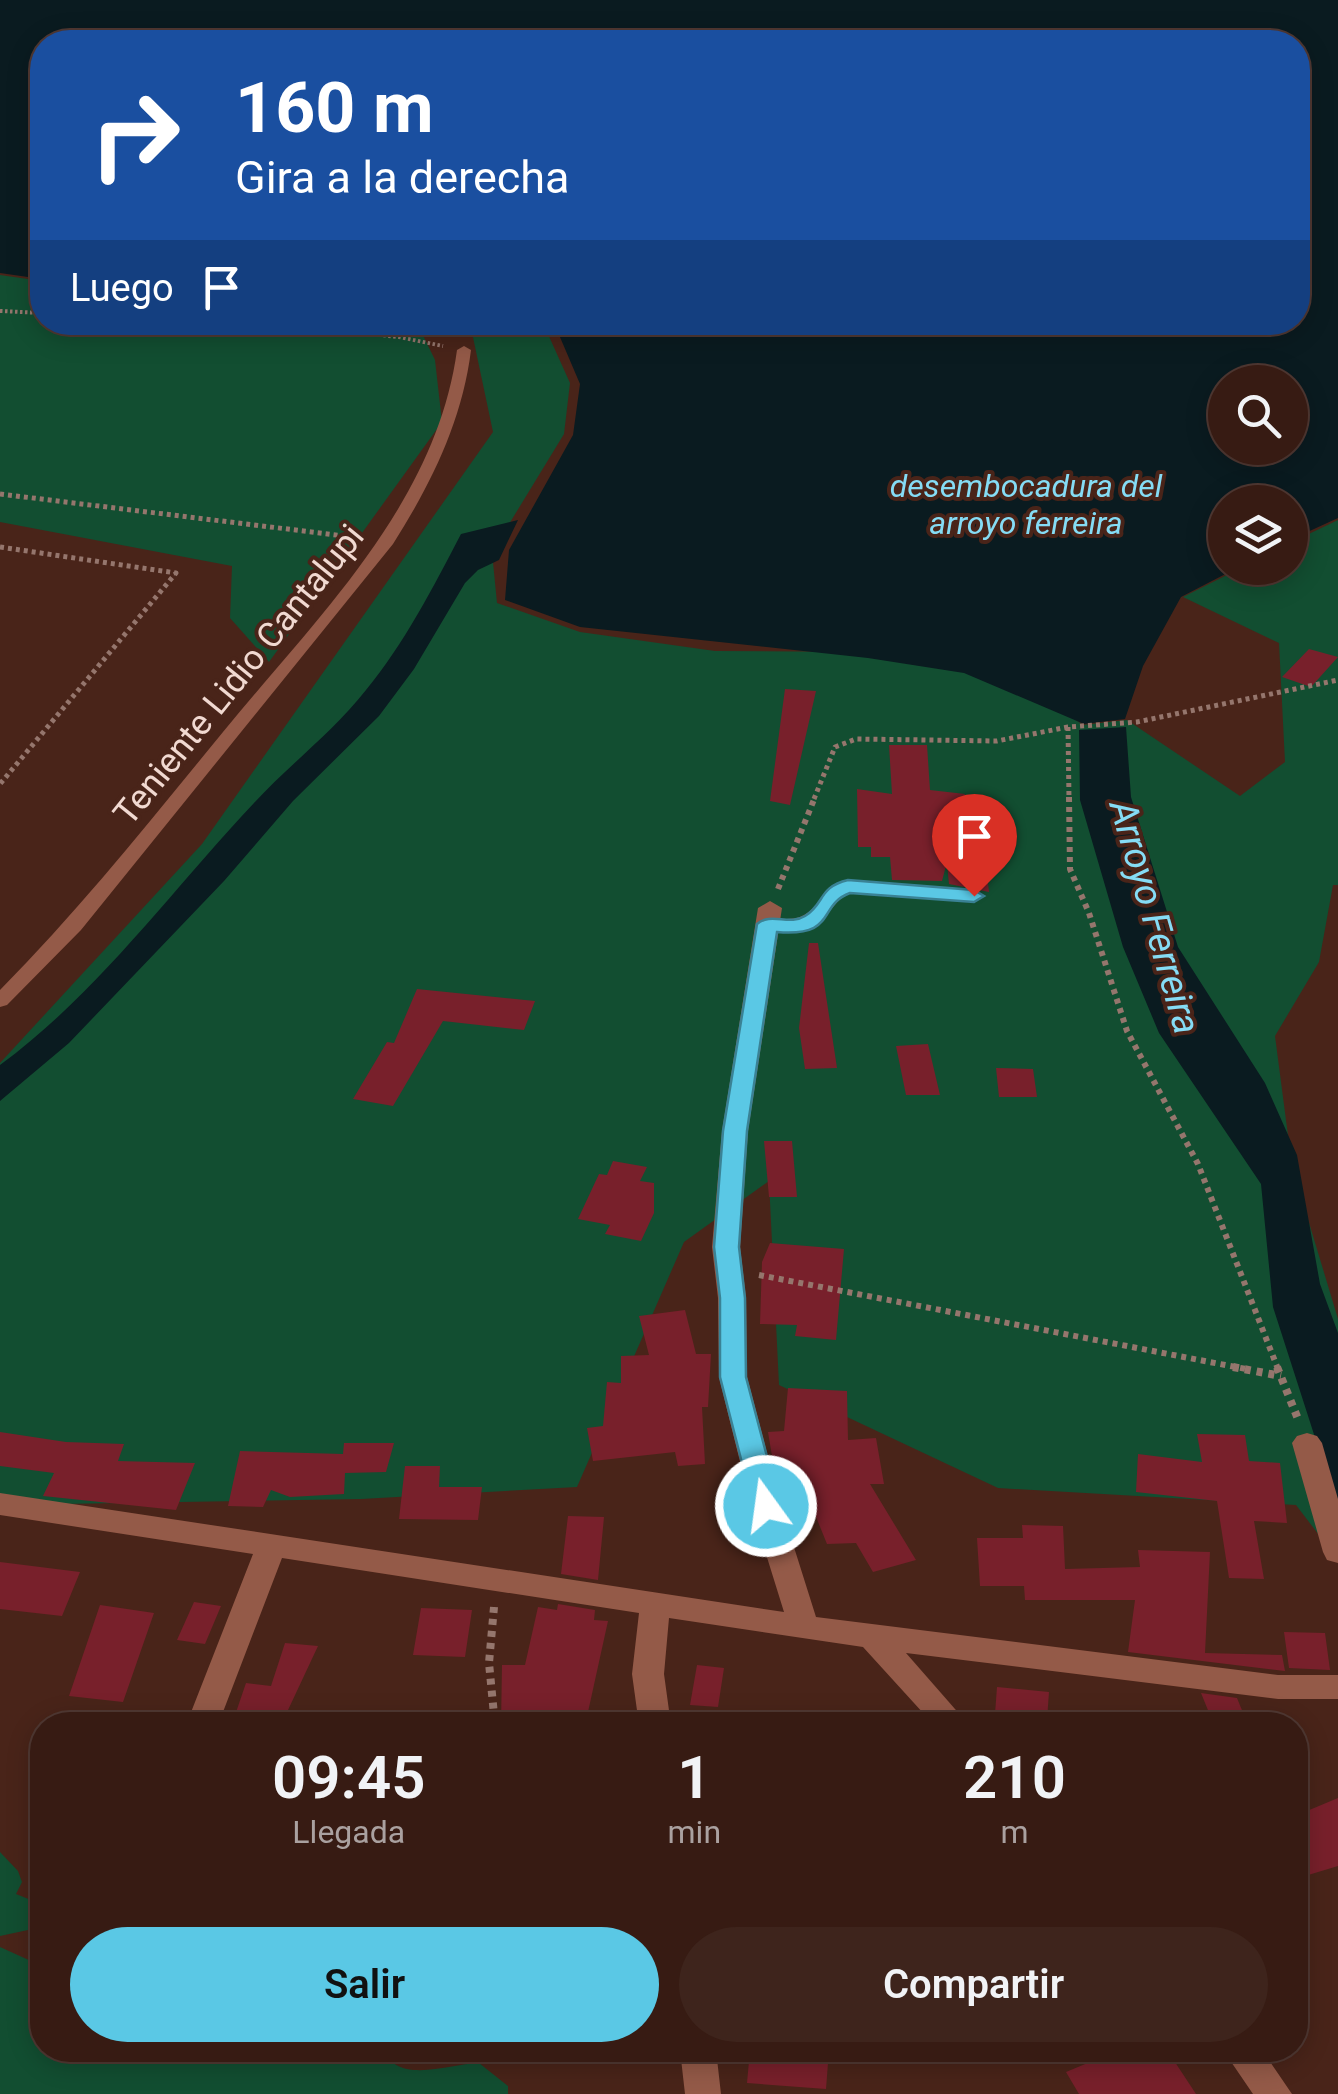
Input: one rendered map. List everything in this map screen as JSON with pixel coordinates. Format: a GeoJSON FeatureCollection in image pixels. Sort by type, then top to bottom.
{"type":"FeatureCollection","features":[{"type":"Feature","properties":{"kind":"street"},"geometry":{"type":"LineString","coordinates":[[769,916],[735,1131],[726,1247],[733,1377],[766,1506],[804,1626]]}},
{"type":"Feature","properties":{"kind":"street"},"geometry":{"type":"LineString","coordinates":[[1307,1442],[1338,1552]]}},
{"type":"Feature","properties":{"kind":"street"},"geometry":{"type":"LineString","coordinates":[[0,1504],[872,1637],[1278,1687],[1338,1687]]}},
{"type":"Feature","properties":{"kind":"street"},"geometry":{"type":"LineString","coordinates":[[207,1712],[271,1546]]}},
{"type":"Feature","properties":{"kind":"street"},"geometry":{"type":"LineString","coordinates":[[653,1712],[648,1674],[655,1605]]}},
{"type":"Feature","properties":{"kind":"street"},"geometry":{"type":"LineString","coordinates":[[872,1637],[941,1712]]}},
{"type":"Feature","properties":{"kind":"street"},"geometry":{"type":"LineString","coordinates":[[700,2062],[704,2094]]}},
{"type":"Feature","properties":{"kind":"street"},"geometry":{"type":"LineString","coordinates":[[1250,2062],[1274,2094]]}},
{"type":"Feature","properties":{"kind":"lane","name":"Teniente Lidio Cantalupi"},"geometry":{"type":"LineString","coordinates":[[0,1001],[74,926],[387,541],[445,435],[456,404],[464,350]]}},
{"type":"Feature","properties":{"kind":"lane"},"geometry":{"type":"LineString","coordinates":[[769,916],[795,926],[814,920],[834,891],[848,886],[974,896]]}},
{"type":"Feature","properties":{"kind":"path"},"geometry":{"type":"LineString","coordinates":[[0,311],[30,312]]}},
{"type":"Feature","properties":{"kind":"path"},"geometry":{"type":"LineString","coordinates":[[379,335],[464,350]]}},
{"type":"Feature","properties":{"kind":"path"},"geometry":{"type":"LineString","coordinates":[[0,494],[387,541]]}},
{"type":"Feature","properties":{"kind":"path"},"geometry":{"type":"LineString","coordinates":[[0,547],[176,573],[0,784]]}},
{"type":"Feature","properties":{"kind":"path"},"geometry":{"type":"LineString","coordinates":[[769,916],[835,747],[856,739],[997,740],[1072,727],[1136,722],[1338,680]]}},
{"type":"Feature","properties":{"kind":"path"},"geometry":{"type":"LineString","coordinates":[[1072,727],[1070,868],[1128,1031],[1198,1164],[1307,1442]]}},
{"type":"Feature","properties":{"kind":"path"},"geometry":{"type":"LineString","coordinates":[[729,1269],[1281,1376]]}},
{"type":"Feature","properties":{"kind":"path"},"geometry":{"type":"LineString","coordinates":[[494,1712],[488,1663],[497,1580]]}},
{"type":"Feature","properties":{"kind":"green space"},"geometry":{"type":"Polygon","coordinates":[[[0,275],[30,279],[30,335],[423,335],[435,360],[442,422],[269,662],[230,618],[232,566],[0,522],[0,275]]]}},
{"type":"Feature","properties":{"kind":"green space"},"geometry":{"type":"Polygon","coordinates":[[[473,335],[548,335],[570,383],[564,434],[492,552],[497,603],[580,632],[715,651],[868,652],[962,663],[1041,696],[1083,725],[1127,720],[1240,796],[1285,762],[1279,643],[1183,597],[1208,584],[1308,585],[1308,534],[1338,520],[1338,885],[1333,885],[1319,962],[1275,1036],[1292,1166],[1338,1319],[1338,1560],[1296,1505],[998,1488],[779,1385],[769,1181],[684,1242],[577,1487],[361,1499],[0,1505],[0,1063],[202,844],[493,432],[473,335]]]}},
{"type":"Feature","properties":{"kind":"green space"},"geometry":{"type":"Polygon","coordinates":[[[0,1852],[18,1871],[22,1882],[16,1894],[30,1900],[30,1930],[0,1936],[0,1852]]]}},
{"type":"Feature","properties":{"kind":"green space"},"geometry":{"type":"Polygon","coordinates":[[[0,1947],[30,1961],[30,2062],[392,2062],[412,2070],[479,2063],[508,2086],[508,2094],[0,2094],[0,1947]]]}},
{"type":"Feature","properties":{"kind":"water","name":"desembocadura del arroyo ferreira"},"geometry":{"type":"Polygon","coordinates":[[[0,0],[1338,0],[1338,518],[1308,532],[1308,485],[1208,485],[1208,583],[1181,597],[1143,666],[1125,719],[1084,724],[964,673],[868,658],[580,627],[505,600],[509,550],[573,435],[580,384],[559,335],[1310,335],[1310,30],[30,30],[30,277],[0,273],[0,0]]]}},
{"type":"Feature","properties":{"kind":"water"},"geometry":{"type":"Polygon","coordinates":[[[518,520],[499,560],[478,570],[465,583],[414,669],[379,716],[293,801],[224,881],[69,1043],[0,1101],[0,1065],[36,1037],[102,974],[254,803],[366,690],[406,634],[461,534],[518,520]]]}},
{"type":"Feature","properties":{"kind":"water","name":"Arroyo Ferreira"},"geometry":{"type":"Polygon","coordinates":[[[1126,727],[1131,797],[1178,947],[1265,1083],[1297,1155],[1320,1284],[1338,1333],[1338,1509],[1273,1307],[1261,1184],[1159,1033],[1123,947],[1080,800],[1079,730],[1126,727]]]}},
{"type":"Feature","properties":{"kind":"building"},"geometry":{"type":"Polygon","coordinates":[[[1309,649],[1338,657],[1311,687],[1282,677],[1309,649]]]}},
{"type":"Feature","properties":{"kind":"building"},"geometry":{"type":"Polygon","coordinates":[[[785,689],[816,691],[790,805],[770,801],[785,689]]]}},
{"type":"Feature","properties":{"kind":"building"},"geometry":{"type":"Polygon","coordinates":[[[889,745],[927,745],[930,790],[965,794],[942,881],[892,880],[890,857],[871,857],[871,847],[858,847],[857,789],[892,794],[889,745]]]}},
{"type":"Feature","properties":{"kind":"building"},"geometry":{"type":"Polygon","coordinates":[[[947,864],[986,864],[989,892],[949,884],[947,864]]]}},
{"type":"Feature","properties":{"kind":"building"},"geometry":{"type":"Polygon","coordinates":[[[809,943],[818,943],[837,1068],[805,1069],[799,1028],[809,943]]]}},
{"type":"Feature","properties":{"kind":"building"},"geometry":{"type":"Polygon","coordinates":[[[417,989],[535,1001],[524,1030],[443,1021],[393,1106],[353,1099],[387,1042],[394,1043],[417,989]]]}},
{"type":"Feature","properties":{"kind":"building"},"geometry":{"type":"Polygon","coordinates":[[[928,1044],[940,1095],[906,1095],[896,1046],[928,1044]]]}},
{"type":"Feature","properties":{"kind":"building"},"geometry":{"type":"Polygon","coordinates":[[[996,1068],[1033,1069],[1037,1097],[999,1097],[996,1068]]]}},
{"type":"Feature","properties":{"kind":"building"},"geometry":{"type":"Polygon","coordinates":[[[764,1141],[792,1141],[797,1197],[769,1197],[764,1141]]]}},
{"type":"Feature","properties":{"kind":"building"},"geometry":{"type":"Polygon","coordinates":[[[613,1161],[647,1167],[640,1181],[654,1183],[654,1213],[641,1241],[605,1234],[610,1225],[578,1219],[599,1174],[607,1175],[613,1161]]]}},
{"type":"Feature","properties":{"kind":"building"},"geometry":{"type":"Polygon","coordinates":[[[770,1243],[844,1249],[836,1340],[795,1336],[797,1325],[760,1324],[762,1262],[770,1243]]]}},
{"type":"Feature","properties":{"kind":"building"},"geometry":{"type":"Polygon","coordinates":[[[685,1310],[696,1354],[711,1354],[708,1407],[702,1407],[705,1464],[678,1466],[675,1452],[593,1461],[587,1428],[603,1426],[607,1382],[621,1383],[621,1356],[649,1355],[639,1316],[685,1310]]]}},
{"type":"Feature","properties":{"kind":"building"},"geometry":{"type":"Polygon","coordinates":[[[788,1388],[847,1391],[848,1440],[876,1438],[884,1484],[870,1484],[916,1560],[873,1572],[856,1543],[827,1544],[795,1465],[774,1466],[768,1432],[784,1431],[788,1388]]]}},
{"type":"Feature","properties":{"kind":"building"},"geometry":{"type":"Polygon","coordinates":[[[0,1432],[66,1442],[124,1444],[118,1461],[195,1463],[176,1510],[43,1496],[54,1473],[0,1466],[0,1432]]]}},
{"type":"Feature","properties":{"kind":"building"},"geometry":{"type":"Polygon","coordinates":[[[1197,1434],[1245,1435],[1249,1461],[1280,1463],[1287,1523],[1254,1521],[1264,1579],[1229,1578],[1217,1501],[1136,1492],[1138,1454],[1202,1462],[1197,1434]]]}},
{"type":"Feature","properties":{"kind":"building"},"geometry":{"type":"Polygon","coordinates":[[[344,1443],[394,1443],[386,1472],[345,1473],[344,1494],[290,1497],[271,1490],[263,1507],[228,1506],[240,1451],[343,1454],[344,1443]]]}},
{"type":"Feature","properties":{"kind":"building"},"geometry":{"type":"Polygon","coordinates":[[[405,1466],[440,1466],[439,1487],[482,1487],[478,1520],[399,1519],[405,1466]]]}},
{"type":"Feature","properties":{"kind":"building"},"geometry":{"type":"Polygon","coordinates":[[[568,1516],[604,1517],[598,1580],[561,1574],[568,1516]]]}},
{"type":"Feature","properties":{"kind":"building"},"geometry":{"type":"Polygon","coordinates":[[[1022,1525],[1063,1526],[1065,1569],[1140,1567],[1138,1550],[1210,1552],[1205,1653],[1282,1655],[1285,1671],[1128,1652],[1135,1600],[1025,1600],[1024,1586],[980,1586],[977,1538],[1023,1538],[1022,1525]]]}},
{"type":"Feature","properties":{"kind":"building"},"geometry":{"type":"Polygon","coordinates":[[[0,1562],[80,1572],[62,1616],[0,1609],[0,1562]]]}},
{"type":"Feature","properties":{"kind":"building"},"geometry":{"type":"Polygon","coordinates":[[[194,1602],[221,1606],[205,1644],[177,1640],[194,1602]]]}},
{"type":"Feature","properties":{"kind":"building"},"geometry":{"type":"Polygon","coordinates":[[[558,1604],[595,1610],[594,1620],[608,1621],[588,1712],[501,1712],[502,1665],[525,1665],[538,1607],[557,1610],[558,1604]]]}},
{"type":"Feature","properties":{"kind":"building"},"geometry":{"type":"Polygon","coordinates":[[[100,1605],[154,1613],[123,1702],[69,1696],[100,1605]]]}},
{"type":"Feature","properties":{"kind":"building"},"geometry":{"type":"Polygon","coordinates":[[[421,1608],[472,1610],[465,1657],[413,1655],[421,1608]]]}},
{"type":"Feature","properties":{"kind":"building"},"geometry":{"type":"Polygon","coordinates":[[[1284,1632],[1325,1633],[1330,1670],[1289,1668],[1284,1632]]]}},
{"type":"Feature","properties":{"kind":"building"},"geometry":{"type":"Polygon","coordinates":[[[285,1643],[318,1646],[287,1712],[236,1712],[246,1683],[271,1686],[285,1643]]]}},
{"type":"Feature","properties":{"kind":"building"},"geometry":{"type":"Polygon","coordinates":[[[697,1665],[724,1668],[718,1707],[690,1705],[697,1665]]]}},
{"type":"Feature","properties":{"kind":"building"},"geometry":{"type":"Polygon","coordinates":[[[997,1687],[1049,1692],[1048,1712],[995,1712],[997,1687]]]}},
{"type":"Feature","properties":{"kind":"building"},"geometry":{"type":"Polygon","coordinates":[[[1201,1693],[1237,1698],[1243,1712],[1209,1712],[1201,1693]]]}},
{"type":"Feature","properties":{"kind":"building"},"geometry":{"type":"Polygon","coordinates":[[[1338,1798],[1338,1866],[1308,1875],[1308,1811],[1338,1798]]]}},
{"type":"Feature","properties":{"kind":"building"},"geometry":{"type":"Polygon","coordinates":[[[749,2062],[828,2062],[826,2089],[747,2083],[749,2062]]]}},
{"type":"Feature","properties":{"kind":"building"},"geometry":{"type":"Polygon","coordinates":[[[1090,2062],[1175,2062],[1196,2094],[1079,2094],[1066,2072],[1090,2062]]]}},
{"type":"Feature","properties":{"kind":"route"},"geometry":{"type":"LineString","coordinates":[[766,1506],[733,1377],[732,1298],[726,1247],[735,1131],[768,924],[795,926],[814,920],[834,891],[848,886],[974,896]]}}]}
